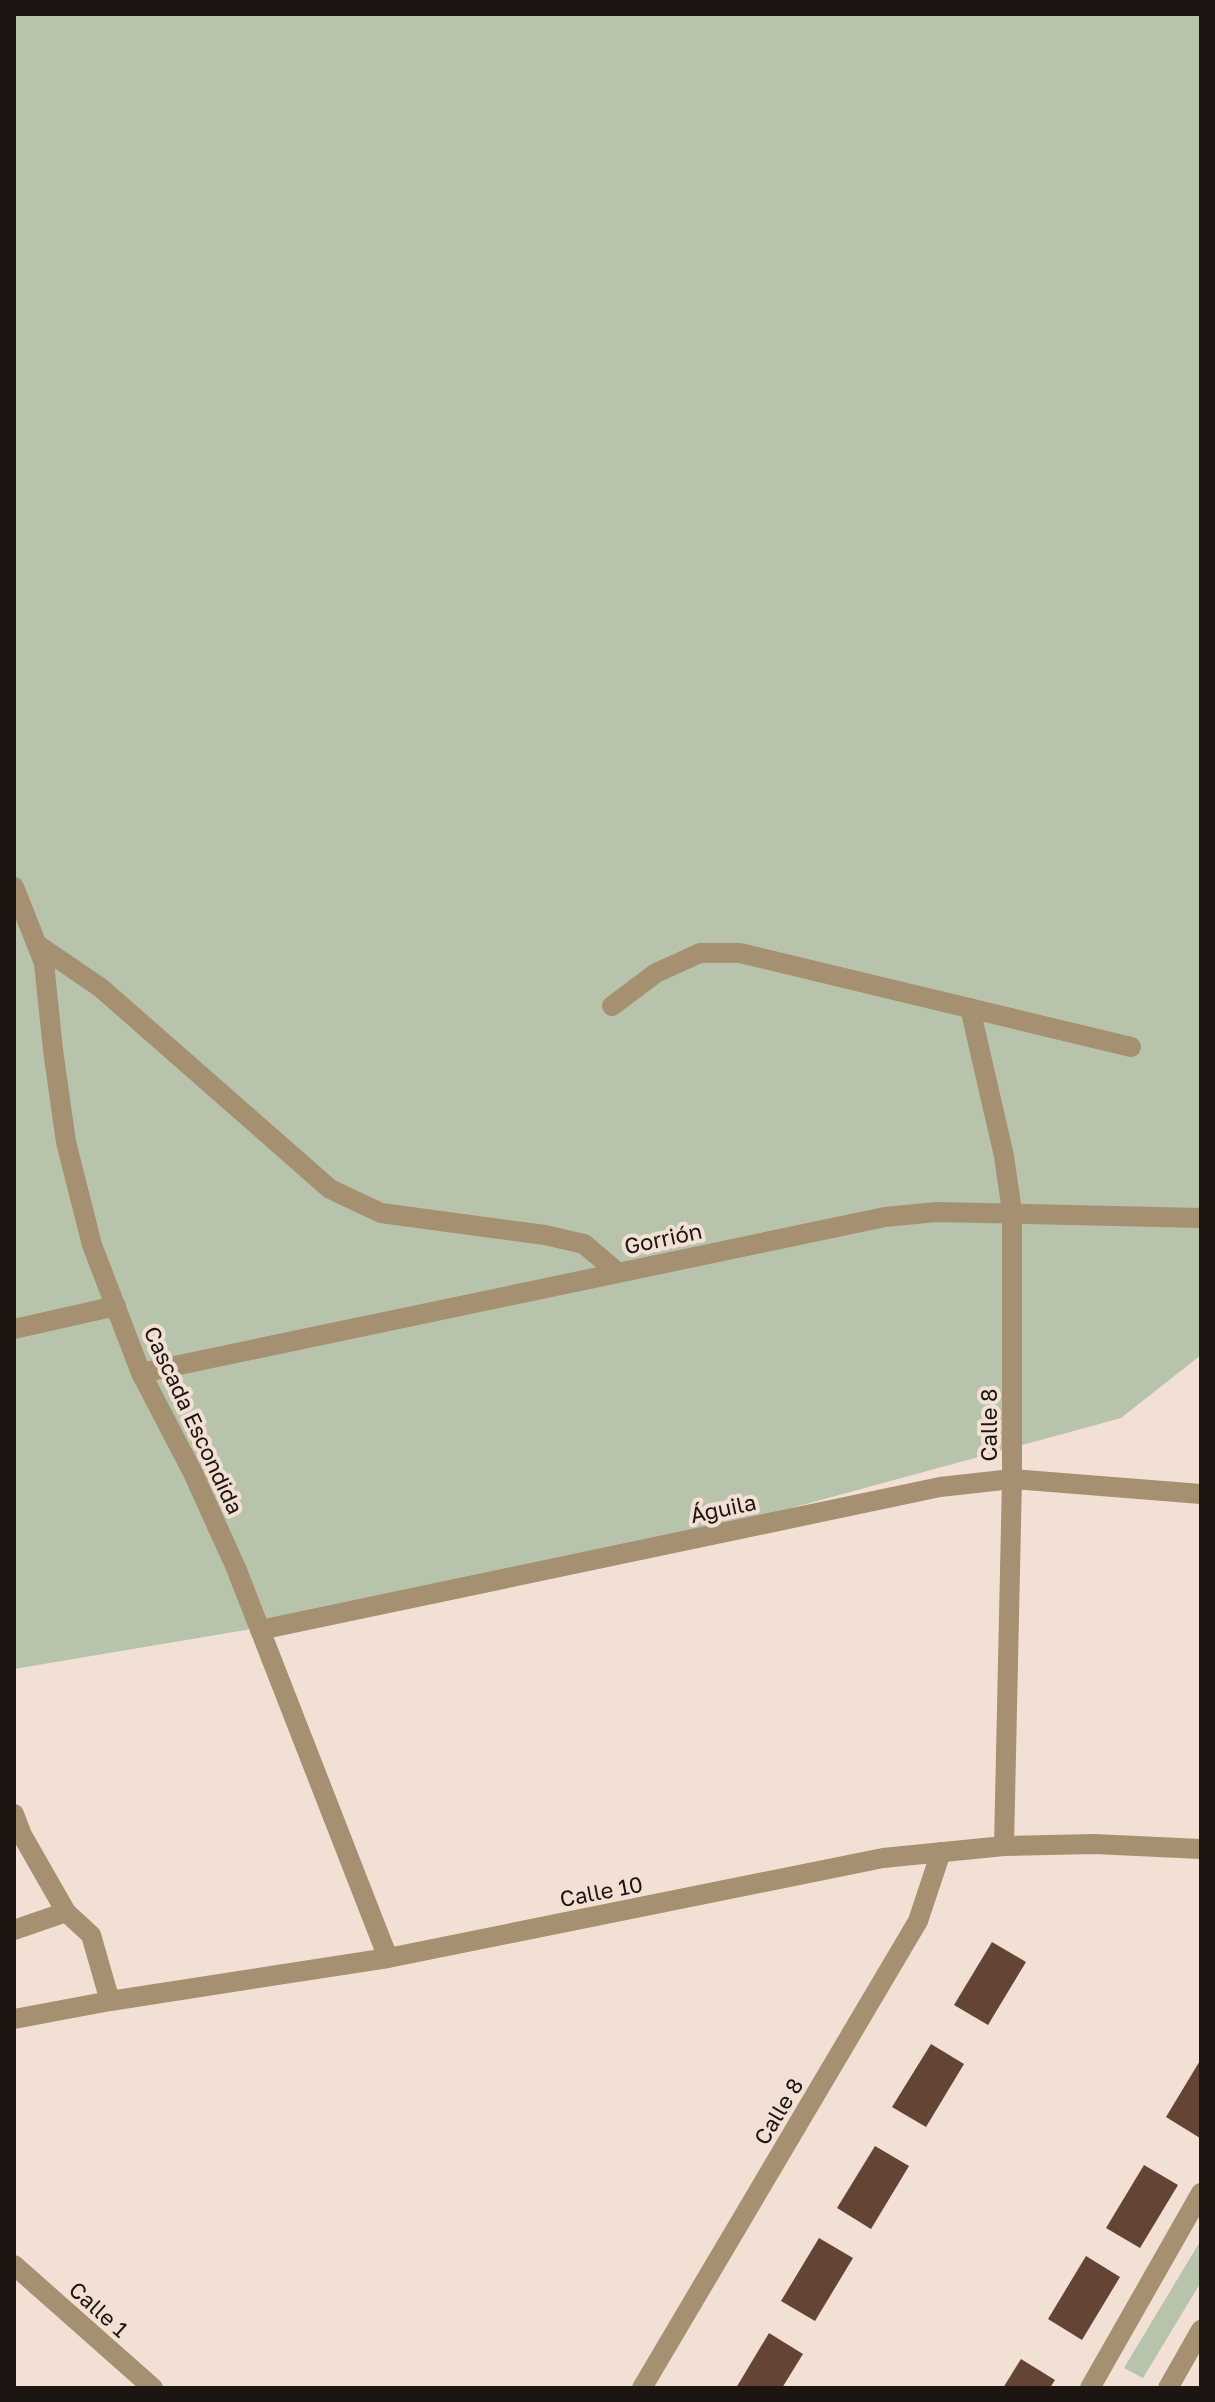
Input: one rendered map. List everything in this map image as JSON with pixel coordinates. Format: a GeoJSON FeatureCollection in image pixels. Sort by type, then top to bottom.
{"type":"FeatureCollection","features":[{"type":"Feature","properties":{"kind":"street","name":"Cascada Escondida"},"geometry":{"type":"LineString","coordinates":[[14,887],[44,963],[66,1142],[92,1245],[141,1373],[193,1473],[236,1568],[388,1958]]}},
{"type":"Feature","properties":{"kind":"street"},"geometry":{"type":"LineString","coordinates":[[38,945],[101,988],[330,1189],[381,1213],[545,1235],[584,1244],[617,1272]]}},
{"type":"Feature","properties":{"kind":"street"},"geometry":{"type":"LineString","coordinates":[[612,1006],[656,973],[700,953],[740,953],[1131,1047]]}},
{"type":"Feature","properties":{"kind":"street","name":"Calle 8"},"geometry":{"type":"LineString","coordinates":[[970,1008],[1004,1156],[1012,1212],[1012,1479],[1004,1846]]}},
{"type":"Feature","properties":{"kind":"street","name":"Gorrión"},"geometry":{"type":"LineString","coordinates":[[141,1373],[885,1217],[936,1212],[1012,1212],[1201,1218]]}},
{"type":"Feature","properties":{"kind":"street"},"geometry":{"type":"LineString","coordinates":[[14,1329],[116,1306]]}},
{"type":"Feature","properties":{"kind":"street","name":"Águila"},"geometry":{"type":"LineString","coordinates":[[260,1630],[940,1487],[1012,1479],[1201,1494]]}},
{"type":"Feature","properties":{"kind":"street"},"geometry":{"type":"LineString","coordinates":[[14,1814],[22,1835],[66,1912],[91,1935],[110,2001]]}},
{"type":"Feature","properties":{"kind":"street","name":"Calle 10"},"geometry":{"type":"LineString","coordinates":[[14,2019],[388,1958],[883,1858],[1004,1846],[1094,1844],[1201,1849]]}},
{"type":"Feature","properties":{"kind":"street","name":"Calle 8"},"geometry":{"type":"LineString","coordinates":[[642,2388],[918,1921],[941,1852]]}},
{"type":"Feature","properties":{"kind":"street"},"geometry":{"type":"LineString","coordinates":[[14,1930],[66,1912]]}},
{"type":"Feature","properties":{"kind":"street"},"geometry":{"type":"LineString","coordinates":[[1090,2388],[1201,2193]]}},
{"type":"Feature","properties":{"kind":"street","name":"Calle 1"},"geometry":{"type":"LineString","coordinates":[[14,2265],[153,2388]]}},
{"type":"Feature","properties":{"kind":"street"},"geometry":{"type":"LineString","coordinates":[[1168,2388],[1201,2330]]}},
{"type":"Feature","properties":{"kind":"green space"},"geometry":{"type":"Polygon","coordinates":[[[14,14],[1201,14],[1201,1355],[1121,1418],[506,1586],[14,1669],[14,14]]]}},
{"type":"Feature","properties":{"kind":"green space"},"geometry":{"type":"Polygon","coordinates":[[[1201,2240],[1201,2282],[1143,2378],[1124,2368],[1201,2240]]]}},
{"type":"Feature","properties":{"kind":"building"},"geometry":{"type":"Polygon","coordinates":[[[992,1942],[1026,1962],[988,2025],[954,2005],[992,1942]]]}},
{"type":"Feature","properties":{"kind":"building"},"geometry":{"type":"Polygon","coordinates":[[[931,2044],[964,2064],[926,2127],[892,2107],[931,2044]]]}},
{"type":"Feature","properties":{"kind":"building"},"geometry":{"type":"Polygon","coordinates":[[[1201,2059],[1201,2136],[1200,2138],[1166,2117],[1201,2059]]]}},
{"type":"Feature","properties":{"kind":"building"},"geometry":{"type":"Polygon","coordinates":[[[875,2146],[909,2166],[871,2229],[837,2208],[875,2146]]]}},
{"type":"Feature","properties":{"kind":"building"},"geometry":{"type":"Polygon","coordinates":[[[1144,2165],[1178,2185],[1140,2248],[1106,2228],[1144,2165]]]}},
{"type":"Feature","properties":{"kind":"building"},"geometry":{"type":"Polygon","coordinates":[[[819,2238],[853,2258],[815,2321],[781,2301],[819,2238]]]}},
{"type":"Feature","properties":{"kind":"building"},"geometry":{"type":"Polygon","coordinates":[[[1086,2256],[1120,2277],[1082,2340],[1048,2319],[1086,2256]]]}},
{"type":"Feature","properties":{"kind":"building"},"geometry":{"type":"Polygon","coordinates":[[[769,2333],[803,2354],[782,2388],[736,2388],[769,2333]]]}},
{"type":"Feature","properties":{"kind":"building"},"geometry":{"type":"Polygon","coordinates":[[[1021,2359],[1055,2380],[1050,2388],[1003,2388],[1021,2359]]]}}]}
